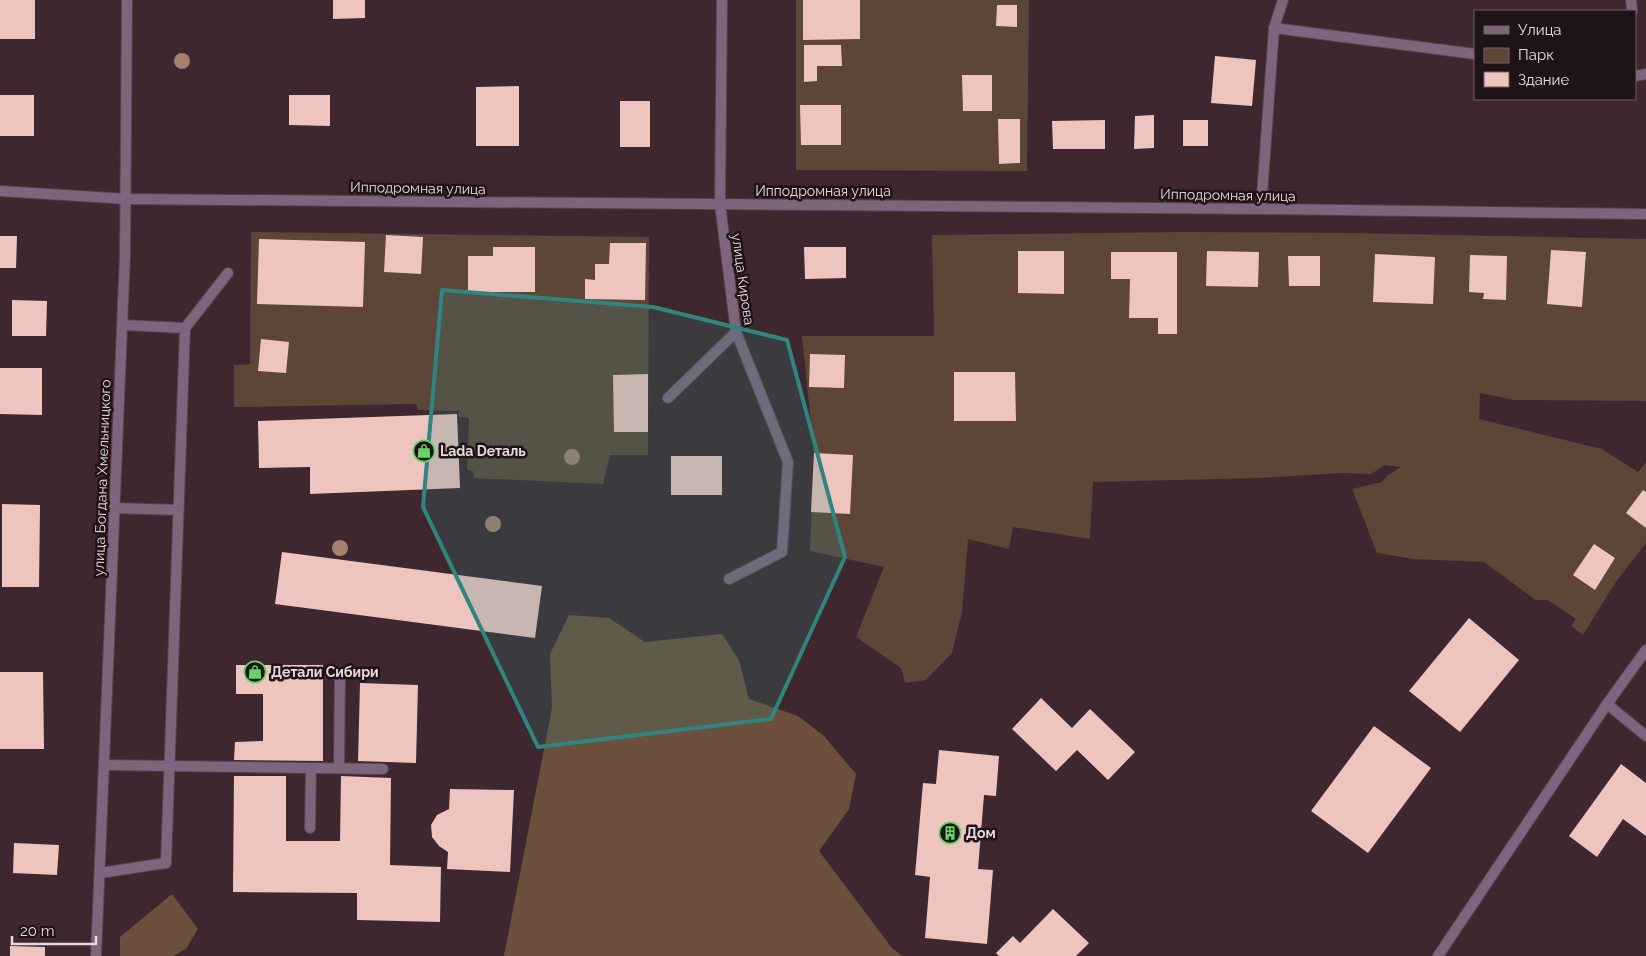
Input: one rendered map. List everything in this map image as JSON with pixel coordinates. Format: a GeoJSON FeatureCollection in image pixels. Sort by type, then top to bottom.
{"type":"FeatureCollection","features":[{"type":"Feature","properties":{"kind":"street","name":"улица Богдана Хмельницкого"},"geometry":{"type":"LineString","coordinates":[[96,956],[122,325],[126,199],[127,0]]}},
{"type":"Feature","properties":{"kind":"street","name":"улица Кирова"},"geometry":{"type":"LineString","coordinates":[[722,0],[720,204],[736,332],[788,462],[782,552],[730,580]]}},
{"type":"Feature","properties":{"kind":"street"},"geometry":{"type":"LineString","coordinates":[[1261,209],[1274,28],[1283,0]]}},
{"type":"Feature","properties":{"kind":"street"},"geometry":{"type":"LineString","coordinates":[[1274,28],[1474,54]]}},
{"type":"Feature","properties":{"kind":"street","name":"Ипподромная улица"},"geometry":{"type":"LineString","coordinates":[[0,191],[126,199],[1646,214]]}},
{"type":"Feature","properties":{"kind":"street"},"geometry":{"type":"LineString","coordinates":[[100,873],[166,864],[185,328],[228,273]]}},
{"type":"Feature","properties":{"kind":"street"},"geometry":{"type":"LineString","coordinates":[[122,325],[185,328]]}},
{"type":"Feature","properties":{"kind":"street"},"geometry":{"type":"LineString","coordinates":[[668,398],[736,332]]}},
{"type":"Feature","properties":{"kind":"street"},"geometry":{"type":"LineString","coordinates":[[114,508],[179,510]]}},
{"type":"Feature","properties":{"kind":"street"},"geometry":{"type":"LineString","coordinates":[[1438,956],[1607,704],[1646,650]]}},
{"type":"Feature","properties":{"kind":"street"},"geometry":{"type":"LineString","coordinates":[[340,675],[340,768]]}},
{"type":"Feature","properties":{"kind":"street"},"geometry":{"type":"LineString","coordinates":[[1607,704],[1646,736]]}},
{"type":"Feature","properties":{"kind":"street"},"geometry":{"type":"LineString","coordinates":[[104,765],[383,769]]}},
{"type":"Feature","properties":{"kind":"street"},"geometry":{"type":"LineString","coordinates":[[310,828],[311,768]]}},
{"type":"Feature","properties":{"kind":"highlighted area"},"geometry":{"type":"Polygon","coordinates":[[[442,290],[653,307],[787,340],[845,557],[771,719],[538,747],[423,507],[442,290]]]}},
{"type":"Feature","properties":{"kind":"green space"},"geometry":{"type":"Polygon","coordinates":[[[796,0],[1029,0],[1027,171],[796,170],[796,0]]]}},
{"type":"Feature","properties":{"kind":"green space"},"geometry":{"type":"Polygon","coordinates":[[[251,232],[649,237],[648,455],[610,455],[603,484],[474,478],[473,471],[467,470],[469,418],[459,417],[459,411],[418,410],[416,404],[234,407],[234,365],[250,364],[251,232]]]}},
{"type":"Feature","properties":{"kind":"green space"},"geometry":{"type":"Polygon","coordinates":[[[1184,232],[1351,233],[1646,239],[1646,401],[1514,400],[1480,393],[1479,419],[1602,449],[1638,472],[1646,462],[1646,543],[1615,583],[1583,635],[1571,626],[1576,619],[1548,600],[1536,600],[1484,562],[1413,559],[1377,553],[1352,489],[1382,482],[1388,475],[1401,467],[1385,465],[1371,474],[1341,473],[1259,478],[1093,482],[1090,539],[1013,527],[1009,549],[968,539],[962,612],[952,653],[926,680],[905,683],[901,668],[856,637],[884,567],[810,551],[814,453],[802,336],[934,336],[932,235],[1184,232]]]}},
{"type":"Feature","properties":{"kind":"shaded area"},"geometry":{"type":"Polygon","coordinates":[[[569,615],[609,618],[645,642],[722,634],[739,660],[749,699],[798,716],[824,736],[856,774],[849,809],[819,851],[892,948],[902,956],[504,956],[552,708],[550,654],[569,615]]]}},
{"type":"Feature","properties":{"kind":"shaded area"},"geometry":{"type":"Polygon","coordinates":[[[172,894],[198,929],[186,949],[173,956],[120,956],[120,937],[172,894]]]}},
{"type":"Feature","properties":{"kind":"building"},"geometry":{"type":"Polygon","coordinates":[[[0,0],[35,0],[35,39],[0,39],[0,0]]]}},
{"type":"Feature","properties":{"kind":"building"},"geometry":{"type":"Polygon","coordinates":[[[333,0],[365,0],[365,18],[333,19],[333,0]]]}},
{"type":"Feature","properties":{"kind":"building"},"geometry":{"type":"Polygon","coordinates":[[[803,0],[860,0],[860,39],[803,40],[803,0]]]}},
{"type":"Feature","properties":{"kind":"building"},"geometry":{"type":"Polygon","coordinates":[[[997,5],[1017,5],[1017,27],[996,26],[997,5]]]}},
{"type":"Feature","properties":{"kind":"building"},"geometry":{"type":"Polygon","coordinates":[[[804,45],[841,45],[842,66],[817,66],[817,81],[804,82],[804,45]]]}},
{"type":"Feature","properties":{"kind":"building"},"geometry":{"type":"Polygon","coordinates":[[[1215,56],[1256,60],[1252,106],[1211,103],[1215,56]]]}},
{"type":"Feature","properties":{"kind":"building"},"geometry":{"type":"Polygon","coordinates":[[[962,75],[992,75],[992,111],[963,111],[962,75]]]}},
{"type":"Feature","properties":{"kind":"building"},"geometry":{"type":"Polygon","coordinates":[[[519,86],[519,146],[476,146],[476,87],[519,86]]]}},
{"type":"Feature","properties":{"kind":"building"},"geometry":{"type":"Polygon","coordinates":[[[0,95],[34,95],[34,136],[0,136],[0,95]]]}},
{"type":"Feature","properties":{"kind":"building"},"geometry":{"type":"Polygon","coordinates":[[[289,95],[330,95],[330,126],[289,125],[289,95]]]}},
{"type":"Feature","properties":{"kind":"building"},"geometry":{"type":"Polygon","coordinates":[[[620,101],[650,101],[650,147],[620,147],[620,101]]]}},
{"type":"Feature","properties":{"kind":"building"},"geometry":{"type":"Polygon","coordinates":[[[800,105],[841,105],[841,145],[801,145],[800,105]]]}},
{"type":"Feature","properties":{"kind":"building"},"geometry":{"type":"Polygon","coordinates":[[[1154,115],[1154,148],[1134,149],[1135,116],[1154,115]]]}},
{"type":"Feature","properties":{"kind":"building"},"geometry":{"type":"Polygon","coordinates":[[[998,119],[1020,119],[1020,163],[999,164],[998,119]]]}},
{"type":"Feature","properties":{"kind":"building"},"geometry":{"type":"Polygon","coordinates":[[[1105,120],[1105,149],[1053,149],[1052,121],[1105,120]]]}},
{"type":"Feature","properties":{"kind":"building"},"geometry":{"type":"Polygon","coordinates":[[[1183,120],[1208,120],[1208,146],[1183,146],[1183,120]]]}},
{"type":"Feature","properties":{"kind":"building"},"geometry":{"type":"Polygon","coordinates":[[[386,235],[423,237],[421,274],[384,272],[386,235]]]}},
{"type":"Feature","properties":{"kind":"building"},"geometry":{"type":"Polygon","coordinates":[[[0,236],[17,236],[16,268],[0,268],[0,236]]]}},
{"type":"Feature","properties":{"kind":"building"},"geometry":{"type":"Polygon","coordinates":[[[259,239],[365,242],[363,307],[257,304],[259,239]]]}},
{"type":"Feature","properties":{"kind":"building"},"geometry":{"type":"Polygon","coordinates":[[[610,243],[646,243],[645,300],[585,299],[585,279],[595,280],[595,264],[609,264],[610,243]]]}},
{"type":"Feature","properties":{"kind":"building"},"geometry":{"type":"Polygon","coordinates":[[[493,247],[535,247],[535,292],[468,292],[468,256],[493,256],[493,247]]]}},
{"type":"Feature","properties":{"kind":"building"},"geometry":{"type":"Polygon","coordinates":[[[804,247],[846,247],[846,278],[805,279],[804,247]]]}},
{"type":"Feature","properties":{"kind":"building"},"geometry":{"type":"Polygon","coordinates":[[[1551,250],[1586,252],[1582,307],[1547,304],[1551,250]]]}},
{"type":"Feature","properties":{"kind":"building"},"geometry":{"type":"Polygon","coordinates":[[[1018,251],[1064,251],[1064,294],[1018,293],[1018,251]]]}},
{"type":"Feature","properties":{"kind":"building"},"geometry":{"type":"Polygon","coordinates":[[[1207,251],[1259,252],[1258,287],[1206,286],[1207,251]]]}},
{"type":"Feature","properties":{"kind":"building"},"geometry":{"type":"Polygon","coordinates":[[[1111,252],[1177,252],[1177,334],[1158,334],[1158,318],[1129,318],[1130,279],[1111,279],[1111,252]]]}},
{"type":"Feature","properties":{"kind":"building"},"geometry":{"type":"Polygon","coordinates":[[[1375,254],[1435,257],[1433,304],[1373,302],[1375,254]]]}},
{"type":"Feature","properties":{"kind":"building"},"geometry":{"type":"Polygon","coordinates":[[[1470,255],[1507,256],[1506,300],[1483,299],[1484,293],[1469,292],[1470,255]]]}},
{"type":"Feature","properties":{"kind":"building"},"geometry":{"type":"Polygon","coordinates":[[[1288,256],[1320,256],[1320,286],[1289,286],[1288,256]]]}},
{"type":"Feature","properties":{"kind":"building"},"geometry":{"type":"Polygon","coordinates":[[[12,300],[47,301],[46,336],[12,336],[12,300]]]}},
{"type":"Feature","properties":{"kind":"building"},"geometry":{"type":"Polygon","coordinates":[[[261,339],[289,342],[286,373],[258,371],[261,339]]]}},
{"type":"Feature","properties":{"kind":"building"},"geometry":{"type":"Polygon","coordinates":[[[810,354],[845,355],[844,388],[809,387],[810,354]]]}},
{"type":"Feature","properties":{"kind":"building"},"geometry":{"type":"Polygon","coordinates":[[[0,368],[42,368],[42,415],[0,414],[0,368]]]}},
{"type":"Feature","properties":{"kind":"building"},"geometry":{"type":"Polygon","coordinates":[[[954,372],[1015,372],[1016,421],[954,421],[954,372]]]}},
{"type":"Feature","properties":{"kind":"building"},"geometry":{"type":"Polygon","coordinates":[[[648,374],[648,432],[614,432],[613,375],[648,374]]]}},
{"type":"Feature","properties":{"kind":"building"},"geometry":{"type":"Polygon","coordinates":[[[457,414],[460,488],[310,494],[310,467],[259,468],[258,421],[457,414]]]}},
{"type":"Feature","properties":{"kind":"building"},"geometry":{"type":"Polygon","coordinates":[[[814,453],[853,455],[850,514],[811,512],[814,453]]]}},
{"type":"Feature","properties":{"kind":"building"},"geometry":{"type":"Polygon","coordinates":[[[671,456],[722,456],[722,495],[671,495],[671,456]]]}},
{"type":"Feature","properties":{"kind":"building"},"geometry":{"type":"Polygon","coordinates":[[[1643,490],[1646,492],[1646,528],[1626,513],[1643,490]]]}},
{"type":"Feature","properties":{"kind":"building"},"geometry":{"type":"Polygon","coordinates":[[[2,504],[40,505],[39,587],[2,587],[2,504]]]}},
{"type":"Feature","properties":{"kind":"building"},"geometry":{"type":"Polygon","coordinates":[[[1594,544],[1615,558],[1595,590],[1573,575],[1594,544]]]}},
{"type":"Feature","properties":{"kind":"building"},"geometry":{"type":"Polygon","coordinates":[[[282,552],[542,586],[535,638],[275,604],[282,552]]]}},
{"type":"Feature","properties":{"kind":"building"},"geometry":{"type":"Polygon","coordinates":[[[1469,618],[1519,660],[1460,732],[1409,691],[1469,618]]]}},
{"type":"Feature","properties":{"kind":"building"},"geometry":{"type":"Polygon","coordinates":[[[236,665],[323,665],[323,761],[234,760],[235,742],[263,741],[263,694],[236,694],[236,665]]]}},
{"type":"Feature","properties":{"kind":"building"},"geometry":{"type":"Polygon","coordinates":[[[0,672],[43,672],[44,749],[0,749],[0,672]]]}},
{"type":"Feature","properties":{"kind":"building"},"geometry":{"type":"Polygon","coordinates":[[[360,683],[418,685],[416,763],[358,761],[360,683]]]}},
{"type":"Feature","properties":{"kind":"building"},"geometry":{"type":"Polygon","coordinates":[[[1041,698],[1072,728],[1090,709],[1135,752],[1108,780],[1077,750],[1056,771],[1012,729],[1041,698]]]}},
{"type":"Feature","properties":{"kind":"building"},"geometry":{"type":"Polygon","coordinates":[[[1374,726],[1431,768],[1368,853],[1311,811],[1374,726]]]}},
{"type":"Feature","properties":{"kind":"building","name":"Дом"},"geometry":{"type":"Polygon","coordinates":[[[939,750],[999,756],[996,796],[984,795],[978,869],[993,870],[987,944],[925,938],[930,877],[915,875],[923,783],[936,784],[939,750]]]}},
{"type":"Feature","properties":{"kind":"building"},"geometry":{"type":"Polygon","coordinates":[[[1621,764],[1646,783],[1646,836],[1623,819],[1597,857],[1569,836],[1621,764]]]}},
{"type":"Feature","properties":{"kind":"building"},"geometry":{"type":"Polygon","coordinates":[[[234,776],[286,776],[286,841],[340,841],[341,776],[391,778],[390,865],[441,867],[440,922],[357,920],[357,893],[233,892],[234,776]]]}},
{"type":"Feature","properties":{"kind":"building"},"geometry":{"type":"Polygon","coordinates":[[[450,789],[514,790],[510,872],[447,869],[448,852],[439,846],[432,837],[431,825],[437,815],[449,809],[450,789]]]}},
{"type":"Feature","properties":{"kind":"building"},"geometry":{"type":"Polygon","coordinates":[[[14,843],[59,845],[57,875],[13,873],[14,843]]]}},
{"type":"Feature","properties":{"kind":"building"},"geometry":{"type":"Polygon","coordinates":[[[1053,909],[1089,943],[1076,956],[999,956],[996,953],[1013,936],[1020,943],[1053,909]]]}},
{"type":"Feature","properties":{"kind":"building"},"geometry":{"type":"Polygon","coordinates":[[[10,946],[45,947],[45,956],[10,956],[10,946]]]}},
{"type":"Feature","properties":{"kind":"place","name":"Lada Dеталь"},"geometry":{"type":"Point","coordinates":[424,451]}},
{"type":"Feature","properties":{"kind":"place","name":"Детали Сибири"},"geometry":{"type":"Point","coordinates":[255,672]}},
{"type":"Feature","properties":{"kind":"place","name":"Дом"},"geometry":{"type":"Point","coordinates":[950,833]}}]}
